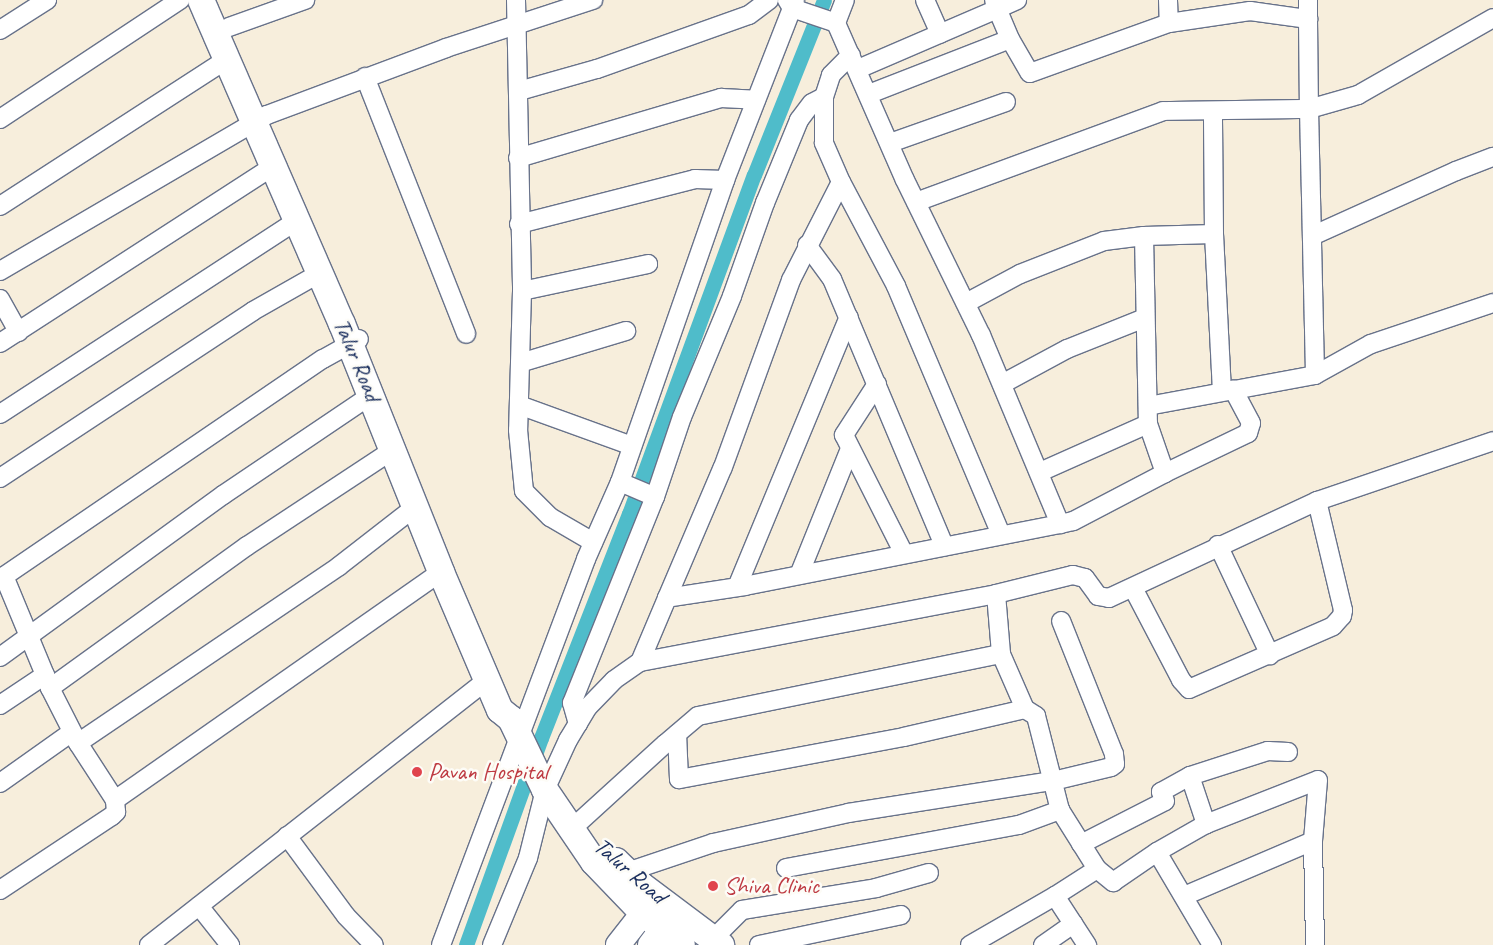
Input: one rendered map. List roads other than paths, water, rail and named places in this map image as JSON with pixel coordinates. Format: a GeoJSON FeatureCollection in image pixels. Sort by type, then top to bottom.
{"type":"FeatureCollection","features":[{"type":"Feature","properties":{"kind":"main road","name":"Talur Road"},"geometry":{"type":"LineString","coordinates":[[201,0],[227,59],[261,119],[272,167],[320,273],[356,341],[371,395],[441,572],[500,710],[515,729]]}},
{"type":"Feature","properties":{"kind":"main road","name":"Talur Road"},"geometry":{"type":"LineString","coordinates":[[218,0],[261,119],[500,675],[515,729],[545,790],[594,862],[662,923],[717,942]]}},
{"type":"Feature","properties":{"kind":"main road","name":"Talur Road"},"geometry":{"type":"LineString","coordinates":[[545,790],[627,872],[662,923]]}},
{"type":"Feature","properties":{"kind":"street"},"geometry":{"type":"LineString","coordinates":[[0,30],[47,0]]}},
{"type":"Feature","properties":{"kind":"street"},"geometry":{"type":"LineString","coordinates":[[0,119],[180,0]]}},
{"type":"Feature","properties":{"kind":"street"},"geometry":{"type":"LineString","coordinates":[[229,27],[305,0]]}},
{"type":"Feature","properties":{"kind":"street"},"geometry":{"type":"LineString","coordinates":[[516,0],[503,30],[519,91],[518,158],[522,292],[519,405],[524,491],[550,517],[593,542]]}},
{"type":"Feature","properties":{"kind":"street"},"geometry":{"type":"LineString","coordinates":[[0,271],[261,119],[365,77],[593,0]]}},
{"type":"Feature","properties":{"kind":"street"},"geometry":{"type":"LineString","coordinates":[[519,91],[597,69],[749,15],[769,0]]}},
{"type":"Feature","properties":{"kind":"street"},"geometry":{"type":"LineString","coordinates":[[836,23],[845,0]]}},
{"type":"Feature","properties":{"kind":"street"},"geometry":{"type":"LineString","coordinates":[[925,0],[940,34]]}},
{"type":"Feature","properties":{"kind":"street"},"geometry":{"type":"LineString","coordinates":[[1001,534],[896,286],[841,182],[824,143],[824,98],[831,74],[854,62],[940,34],[996,5],[1017,0]]}},
{"type":"Feature","properties":{"kind":"street"},"geometry":{"type":"LineString","coordinates":[[1168,0],[1169,23]]}},
{"type":"Feature","properties":{"kind":"street"},"geometry":{"type":"LineString","coordinates":[[1308,0],[1315,374]]}},
{"type":"Feature","properties":{"kind":"street"},"geometry":{"type":"LineString","coordinates":[[441,945],[515,729],[593,542],[623,484],[632,446],[725,180],[791,3],[836,23],[916,202],[966,303],[1040,472],[1060,524]]}},
{"type":"Feature","properties":{"kind":"street"},"geometry":{"type":"LineString","coordinates":[[996,5],[1010,39],[1030,73],[1169,23],[1238,6],[1250,11],[1308,19]]}},
{"type":"Feature","properties":{"kind":"street"},"geometry":{"type":"LineString","coordinates":[[916,202],[1163,112],[1309,108],[1358,95],[1493,18]]}},
{"type":"Feature","properties":{"kind":"street"},"geometry":{"type":"LineString","coordinates":[[868,94],[1010,39]]}},
{"type":"Feature","properties":{"kind":"street"},"geometry":{"type":"LineString","coordinates":[[0,206],[227,59]]}},
{"type":"Feature","properties":{"kind":"street"},"geometry":{"type":"LineString","coordinates":[[365,77],[466,334]]}},
{"type":"Feature","properties":{"kind":"street"},"geometry":{"type":"LineString","coordinates":[[518,158],[721,98],[756,100]]}},
{"type":"Feature","properties":{"kind":"street"},"geometry":{"type":"LineString","coordinates":[[578,724],[572,703],[650,495],[799,120],[812,103],[824,98]]}},
{"type":"Feature","properties":{"kind":"street"},"geometry":{"type":"LineString","coordinates":[[890,143],[1006,102]]}},
{"type":"Feature","properties":{"kind":"street"},"geometry":{"type":"LineString","coordinates":[[667,598],[737,587],[1073,521],[1165,473],[1248,433],[1251,423],[1227,390],[1214,234],[1212,112]]}},
{"type":"Feature","properties":{"kind":"street"},"geometry":{"type":"LineString","coordinates":[[1312,236],[1493,157]]}},
{"type":"Feature","properties":{"kind":"street"},"geometry":{"type":"LineString","coordinates":[[0,343],[272,167]]}},
{"type":"Feature","properties":{"kind":"street"},"geometry":{"type":"LineString","coordinates":[[519,224],[695,179],[725,180]]}},
{"type":"Feature","properties":{"kind":"street"},"geometry":{"type":"LineString","coordinates":[[640,662],[723,467],[807,245],[841,182]]}},
{"type":"Feature","properties":{"kind":"street"},"geometry":{"type":"LineString","coordinates":[[0,414],[296,221]]}},
{"type":"Feature","properties":{"kind":"street"},"geometry":{"type":"LineString","coordinates":[[966,303],[1020,274],[1104,241],[1144,236],[1214,234]]}},
{"type":"Feature","properties":{"kind":"street"},"geometry":{"type":"LineString","coordinates":[[1144,236],[1148,424],[1165,473]]}},
{"type":"Feature","properties":{"kind":"street"},"geometry":{"type":"LineString","coordinates":[[807,245],[832,279],[944,546]]}},
{"type":"Feature","properties":{"kind":"street"},"geometry":{"type":"LineString","coordinates":[[522,292],[648,264]]}},
{"type":"Feature","properties":{"kind":"street"},"geometry":{"type":"LineString","coordinates":[[0,478],[253,312],[320,273]]}},
{"type":"Feature","properties":{"kind":"street"},"geometry":{"type":"LineString","coordinates":[[0,300],[18,332]]}},
{"type":"Feature","properties":{"kind":"street"},"geometry":{"type":"LineString","coordinates":[[1148,406],[1315,374],[1371,344],[1493,303]]}},
{"type":"Feature","properties":{"kind":"street"},"geometry":{"type":"LineString","coordinates":[[737,587],[849,318]]}},
{"type":"Feature","properties":{"kind":"street"},"geometry":{"type":"LineString","coordinates":[[1002,384],[1067,349],[1145,318]]}},
{"type":"Feature","properties":{"kind":"street"},"geometry":{"type":"LineString","coordinates":[[520,363],[626,330]]}},
{"type":"Feature","properties":{"kind":"street"},"geometry":{"type":"LineString","coordinates":[[0,890],[116,812],[115,800],[75,738],[47,682],[29,636],[2,578],[159,468],[356,341]]}},
{"type":"Feature","properties":{"kind":"street"},"geometry":{"type":"LineString","coordinates":[[877,384],[844,435],[904,554]]}},
{"type":"Feature","properties":{"kind":"street"},"geometry":{"type":"LineString","coordinates":[[0,657],[223,495],[371,395]]}},
{"type":"Feature","properties":{"kind":"street"},"geometry":{"type":"LineString","coordinates":[[519,405],[632,446]]}},
{"type":"Feature","properties":{"kind":"street"},"geometry":{"type":"LineString","coordinates":[[1040,472],[1148,424]]}},
{"type":"Feature","properties":{"kind":"street"},"geometry":{"type":"LineString","coordinates":[[492,945],[528,858],[545,790],[578,724],[588,707],[614,680],[640,662],[996,594],[1073,575],[1085,578],[1103,599],[1133,588],[1218,545],[1317,501],[1493,441]]}},
{"type":"Feature","properties":{"kind":"street"},"geometry":{"type":"LineString","coordinates":[[799,575],[850,449]]}},
{"type":"Feature","properties":{"kind":"street"},"geometry":{"type":"LineString","coordinates":[[0,705],[47,682],[247,546],[394,450]]}},
{"type":"Feature","properties":{"kind":"street"},"geometry":{"type":"LineString","coordinates":[[623,484],[650,495]]}},
{"type":"Feature","properties":{"kind":"street"},"geometry":{"type":"LineString","coordinates":[[1133,588],[1181,680],[1189,689],[1333,626],[1342,616],[1317,501]]}},
{"type":"Feature","properties":{"kind":"street"},"geometry":{"type":"LineString","coordinates":[[0,783],[75,738],[339,566],[415,507]]}},
{"type":"Feature","properties":{"kind":"street"},"geometry":{"type":"LineString","coordinates":[[1218,545],[1270,655]]}},
{"type":"Feature","properties":{"kind":"street"},"geometry":{"type":"LineString","coordinates":[[115,800],[441,572]]}},
{"type":"Feature","properties":{"kind":"street"},"geometry":{"type":"LineString","coordinates":[[996,594],[1001,654],[1025,709],[1036,716],[1060,810],[1097,869],[1113,882],[1158,852],[1206,824],[1318,780],[1313,841],[1315,945]]}},
{"type":"Feature","properties":{"kind":"street"},"geometry":{"type":"LineString","coordinates":[[627,872],[713,843],[848,813],[1053,782],[1111,767],[1116,760],[1061,620]]}},
{"type":"Feature","properties":{"kind":"street"},"geometry":{"type":"LineString","coordinates":[[577,824],[698,716],[1001,654]]}},
{"type":"Feature","properties":{"kind":"street"},"geometry":{"type":"LineString","coordinates":[[149,945],[486,680]]}},
{"type":"Feature","properties":{"kind":"street"},"geometry":{"type":"LineString","coordinates":[[677,734],[679,780],[904,738],[1025,709]]}},
{"type":"Feature","properties":{"kind":"street"},"geometry":{"type":"LineString","coordinates":[[1081,844],[1165,801],[1161,792],[1190,776],[1268,751],[1288,752]]}},
{"type":"Feature","properties":{"kind":"street"},"geometry":{"type":"LineString","coordinates":[[1190,776],[1206,824]]}},
{"type":"Feature","properties":{"kind":"street"},"geometry":{"type":"LineString","coordinates":[[786,868],[1019,825],[1060,810]]}},
{"type":"Feature","properties":{"kind":"street"},"geometry":{"type":"LineString","coordinates":[[287,836],[346,916],[374,945]]}},
{"type":"Feature","properties":{"kind":"street"},"geometry":{"type":"LineString","coordinates":[[1184,896],[1313,841]]}},
{"type":"Feature","properties":{"kind":"street"},"geometry":{"type":"LineString","coordinates":[[1158,852],[1212,945]]}},
{"type":"Feature","properties":{"kind":"street"},"geometry":{"type":"LineString","coordinates":[[970,945],[1055,896],[1097,869]]}},
{"type":"Feature","properties":{"kind":"street"},"geometry":{"type":"LineString","coordinates":[[717,942],[742,910],[876,888],[929,873]]}},
{"type":"Feature","properties":{"kind":"street"},"geometry":{"type":"LineString","coordinates":[[1055,896],[1087,945]]}},
{"type":"Feature","properties":{"kind":"street"},"geometry":{"type":"LineString","coordinates":[[199,906],[230,945]]}},
{"type":"Feature","properties":{"kind":"street"},"geometry":{"type":"LineString","coordinates":[[759,945],[901,915]]}},
{"type":"Feature","properties":{"kind":"street"},"geometry":{"type":"LineString","coordinates":[[618,945],[662,923]]}},
{"type":"Feature","properties":{"kind":"street"},"geometry":{"type":"LineString","coordinates":[[1044,945],[1073,924]]}},
{"type":"Feature","properties":{"kind":"waterway"},"geometry":{"type":"LineString","coordinates":[[466,945],[541,738],[629,514],[754,175],[824,0]]}},
{"type":"Feature","properties":{"kind":"place","name":"Pavan Hospital"},"geometry":{"type":"Point","coordinates":[417,772]}},
{"type":"Feature","properties":{"kind":"place","name":"Shiva Clinic"},"geometry":{"type":"Point","coordinates":[713,886]}}]}
